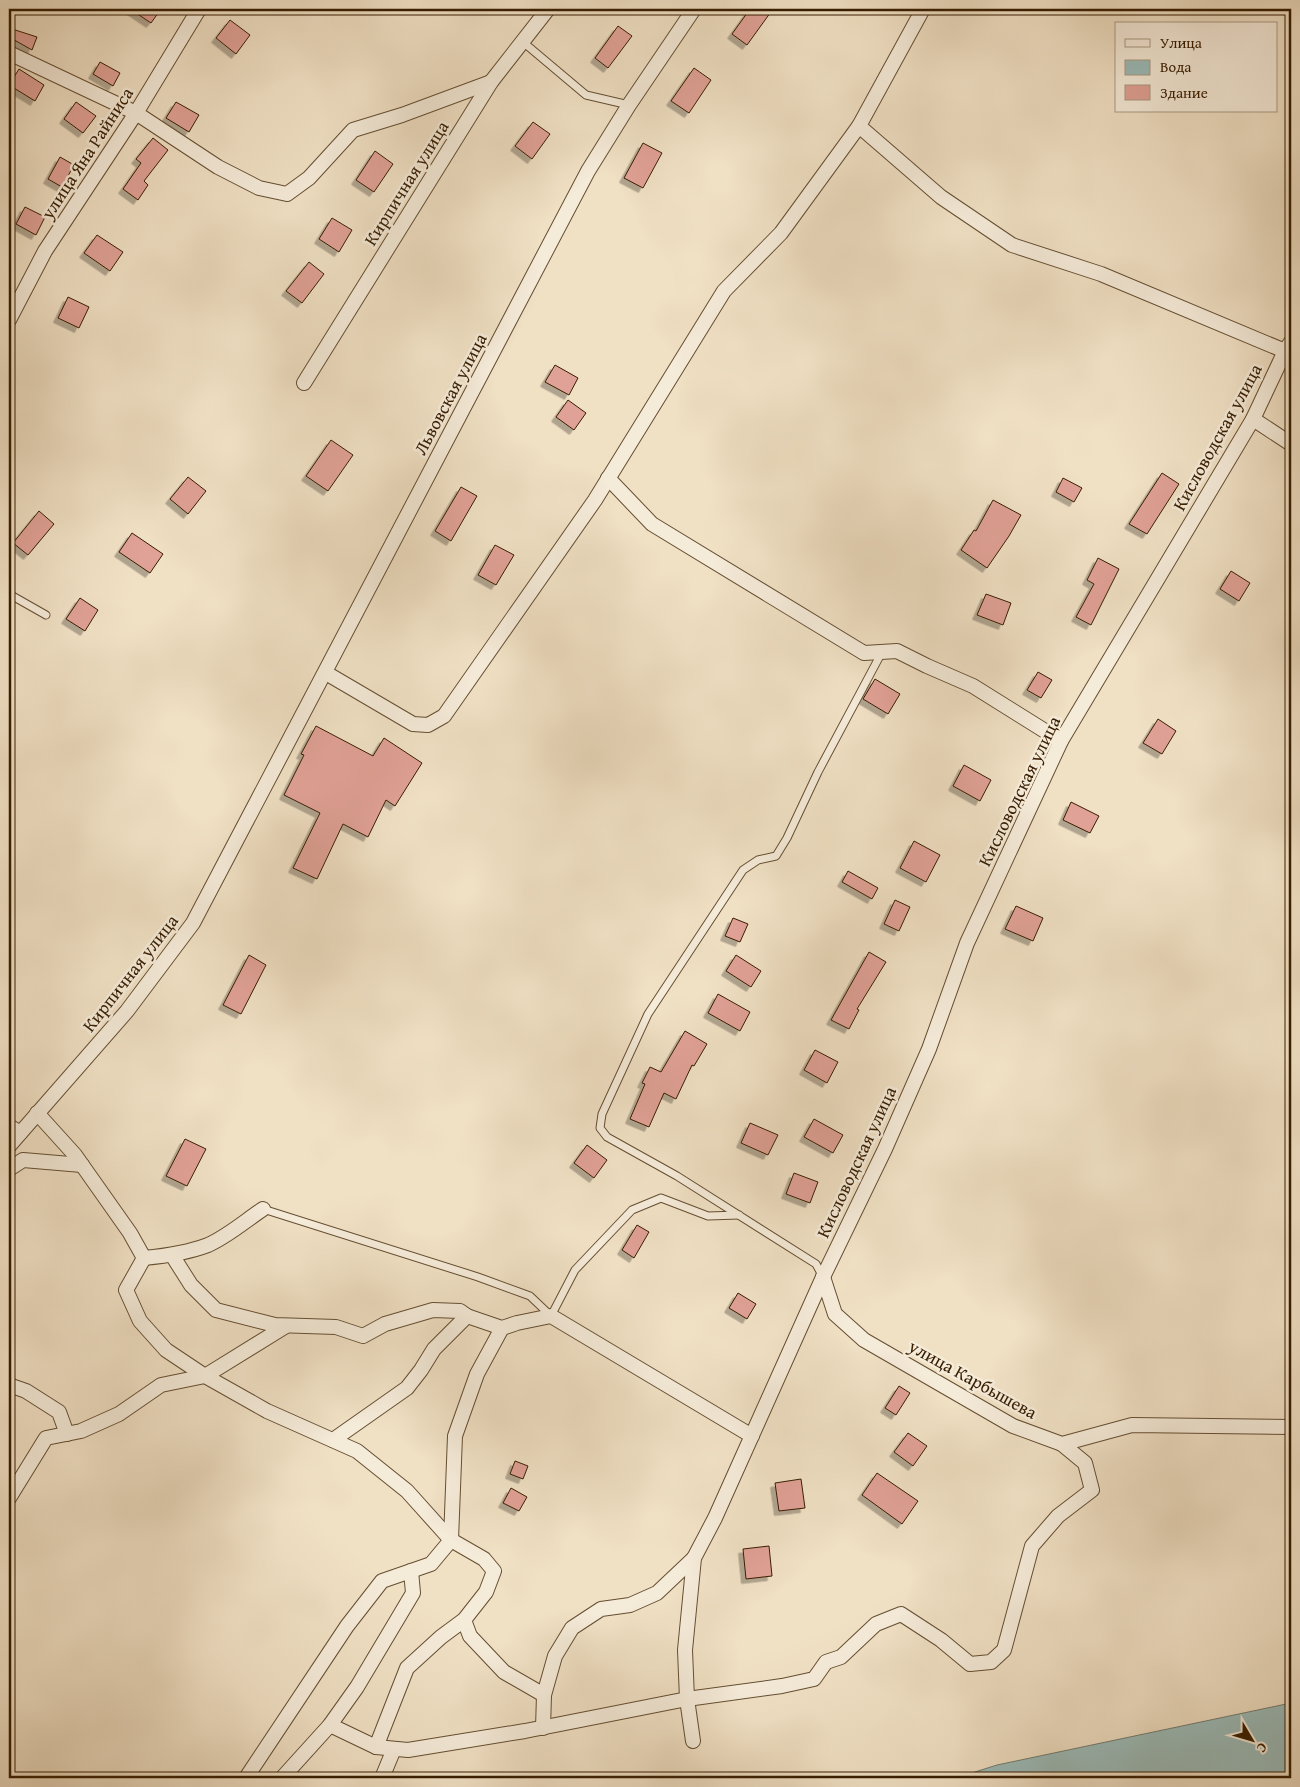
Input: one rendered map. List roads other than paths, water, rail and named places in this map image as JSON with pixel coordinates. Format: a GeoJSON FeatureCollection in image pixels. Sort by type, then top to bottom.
{"type":"FeatureCollection","features":[{"type":"Feature","properties":{"kind":"street","name":"улица Яна Райниса"},"geometry":{"type":"LineString","coordinates":[[9,320],[45,250],[136,113],[199,9]]}},
{"type":"Feature","properties":{"kind":"street","name":"Кирпичная улица"},"geometry":{"type":"LineString","coordinates":[[304,383],[491,82],[548,9]]}},
{"type":"Feature","properties":{"kind":"street","name":"Львовская улица"},"geometry":{"type":"LineString","coordinates":[[256,806],[588,171],[629,105],[694,9]]}},
{"type":"Feature","properties":{"kind":"street"},"geometry":{"type":"LineString","coordinates":[[326,673],[413,724],[428,725],[444,716],[608,478],[724,291],[781,233],[859,126],[923,9]]}},
{"type":"Feature","properties":{"kind":"street"},"geometry":{"type":"LineString","coordinates":[[9,54],[136,113],[218,167],[259,188],[287,194],[309,178],[353,130],[402,115],[491,82]]}},
{"type":"Feature","properties":{"kind":"street"},"geometry":{"type":"LineString","coordinates":[[859,126],[941,197],[1012,245],[1101,274],[1288,347]]}},
{"type":"Feature","properties":{"kind":"street","name":"Кисловодская улица"},"geometry":{"type":"LineString","coordinates":[[694,1558],[715,1518],[823,1277],[888,1140],[928,1050],[967,943],[1061,740],[1253,419],[1288,347]]}},
{"type":"Feature","properties":{"kind":"street"},"geometry":{"type":"LineString","coordinates":[[1253,419],[1291,444]]}},
{"type":"Feature","properties":{"kind":"street"},"geometry":{"type":"LineString","coordinates":[[608,478],[652,524],[864,653],[898,651],[974,686],[1061,740]]}},
{"type":"Feature","properties":{"kind":"street","name":"Кирпичная улица"},"geometry":{"type":"LineString","coordinates":[[9,1146],[14,1130],[37,1113],[127,1011],[193,923],[256,806]]}},
{"type":"Feature","properties":{"kind":"street"},"geometry":{"type":"LineString","coordinates":[[37,1113],[82,1165],[130,1233],[144,1258]]}},
{"type":"Feature","properties":{"kind":"street"},"geometry":{"type":"LineString","coordinates":[[9,1169],[23,1160],[82,1165]]}},
{"type":"Feature","properties":{"kind":"street"},"geometry":{"type":"LineString","coordinates":[[144,1258],[172,1255],[208,1245],[263,1209]]}},
{"type":"Feature","properties":{"kind":"street"},"geometry":{"type":"LineString","coordinates":[[172,1255],[191,1286],[216,1310],[275,1325],[336,1327],[363,1336],[385,1324],[433,1310],[460,1311],[468,1316],[502,1328],[551,1316],[752,1436]]}},
{"type":"Feature","properties":{"kind":"street"},"geometry":{"type":"LineString","coordinates":[[144,1258],[126,1290],[140,1321],[166,1350],[205,1376],[267,1411],[357,1451],[407,1491],[451,1540],[484,1558],[494,1571],[486,1592],[464,1620],[441,1637],[407,1668],[376,1747]]}},
{"type":"Feature","properties":{"kind":"street","name":"улица Карбышева"},"geometry":{"type":"LineString","coordinates":[[687,1699],[782,1686],[814,1679],[826,1662],[841,1657],[876,1624],[901,1614],[941,1640],[970,1664],[991,1662],[1004,1650],[1032,1546],[1058,1516],[1092,1490],[1085,1463],[1062,1444],[1013,1426],[864,1340],[835,1314],[823,1277]]}},
{"type":"Feature","properties":{"kind":"street"},"geometry":{"type":"LineString","coordinates":[[333,1440],[407,1388],[434,1349],[468,1316]]}},
{"type":"Feature","properties":{"kind":"street"},"geometry":{"type":"LineString","coordinates":[[9,1498],[46,1438],[81,1431],[119,1414],[161,1385],[205,1376],[286,1326]]}},
{"type":"Feature","properties":{"kind":"street"},"geometry":{"type":"LineString","coordinates":[[246,1778],[347,1626],[382,1580],[432,1564],[451,1540],[455,1436],[477,1374],[502,1328]]}},
{"type":"Feature","properties":{"kind":"street"},"geometry":{"type":"LineString","coordinates":[[9,1385],[26,1390],[59,1412],[67,1434]]}},
{"type":"Feature","properties":{"kind":"street"},"geometry":{"type":"LineString","coordinates":[[1062,1444],[1132,1425],[1291,1427]]}},
{"type":"Feature","properties":{"kind":"street"},"geometry":{"type":"LineString","coordinates":[[543,1728],[544,1695],[555,1656],[572,1628],[601,1608],[630,1605],[657,1593],[694,1558]]}},
{"type":"Feature","properties":{"kind":"street"},"geometry":{"type":"LineString","coordinates":[[693,1741],[687,1699],[686,1650],[694,1558]]}},
{"type":"Feature","properties":{"kind":"street"},"geometry":{"type":"LineString","coordinates":[[282,1778],[330,1724],[357,1687],[413,1593],[411,1571]]}},
{"type":"Feature","properties":{"kind":"street"},"geometry":{"type":"LineString","coordinates":[[464,1620],[470,1636],[504,1672],[544,1695]]}},
{"type":"Feature","properties":{"kind":"street"},"geometry":{"type":"LineString","coordinates":[[330,1724],[376,1747],[408,1750],[543,1728],[687,1699]]}},
{"type":"Feature","properties":{"kind":"street"},"geometry":{"type":"LineString","coordinates":[[382,1778],[394,1749]]}},
{"type":"Feature","properties":{"kind":"lane"},"geometry":{"type":"LineString","coordinates":[[523,42],[586,95],[629,105]]}},
{"type":"Feature","properties":{"kind":"lane"},"geometry":{"type":"LineString","coordinates":[[9,594],[46,614]]}},
{"type":"Feature","properties":{"kind":"lane"},"geometry":{"type":"LineString","coordinates":[[823,1277],[816,1264],[677,1176],[607,1137],[600,1128],[602,1114],[648,1014],[742,870],[758,860],[776,856],[780,850],[818,772],[882,652]]}},
{"type":"Feature","properties":{"kind":"lane"},"geometry":{"type":"LineString","coordinates":[[263,1209],[478,1277],[530,1296],[551,1316],[575,1270],[632,1210],[661,1198],[708,1216],[739,1215]]}},
{"type":"Feature","properties":{"kind":"water"},"geometry":{"type":"Polygon","coordinates":[[[1291,1703],[1291,1778],[956,1778],[997,1765],[1291,1703]]]}}]}
